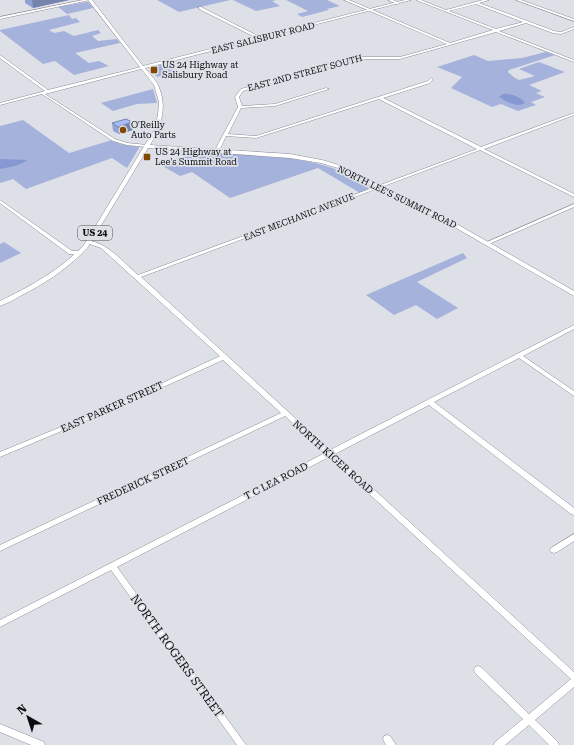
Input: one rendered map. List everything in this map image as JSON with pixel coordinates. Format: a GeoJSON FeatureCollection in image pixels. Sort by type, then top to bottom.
{"type":"FeatureCollection","features":[{"type":"Feature","properties":{"kind":"main road","name":"US 24"},"geometry":{"type":"LineString","coordinates":[[0,304],[49,278],[80,253],[89,242],[147,146],[159,120],[161,102],[158,88],[144,67],[89,0]]}},
{"type":"Feature","properties":{"kind":"main road","name":"EAST SALISBURY ROAD"},"geometry":{"type":"LineString","coordinates":[[144,67],[409,0]]}},
{"type":"Feature","properties":{"kind":"main road"},"geometry":{"type":"LineString","coordinates":[[151,137],[158,143],[167,147]]}},
{"type":"Feature","properties":{"kind":"main road","name":"NORTH LEE'S SUMMIT ROAD"},"geometry":{"type":"LineString","coordinates":[[147,146],[290,156],[322,162],[354,173],[486,243],[574,294]]}},
{"type":"Feature","properties":{"kind":"main road"},"geometry":{"type":"LineString","coordinates":[[140,156],[151,150],[167,147]]}},
{"type":"Feature","properties":{"kind":"street"},"geometry":{"type":"LineString","coordinates":[[0,18],[89,0]]}},
{"type":"Feature","properties":{"kind":"street"},"geometry":{"type":"LineString","coordinates":[[346,0],[450,44]]}},
{"type":"Feature","properties":{"kind":"street"},"geometry":{"type":"LineString","coordinates":[[390,0],[398,3]]}},
{"type":"Feature","properties":{"kind":"street"},"geometry":{"type":"LineString","coordinates":[[418,0],[574,61]]}},
{"type":"Feature","properties":{"kind":"street"},"geometry":{"type":"LineString","coordinates":[[446,11],[487,0]]}},
{"type":"Feature","properties":{"kind":"street"},"geometry":{"type":"LineString","coordinates":[[518,0],[574,20]]}},
{"type":"Feature","properties":{"kind":"street"},"geometry":{"type":"LineString","coordinates":[[476,3],[558,33],[574,28]]}},
{"type":"Feature","properties":{"kind":"street"},"geometry":{"type":"LineString","coordinates":[[200,8],[260,38]]}},
{"type":"Feature","properties":{"kind":"street","name":"EAST 2ND STREET SOUTH"},"geometry":{"type":"LineString","coordinates":[[217,150],[240,107],[237,97],[242,90],[356,58],[400,58],[526,22]]}},
{"type":"Feature","properties":{"kind":"street"},"geometry":{"type":"LineString","coordinates":[[0,56],[48,92]]}},
{"type":"Feature","properties":{"kind":"street","name":"EAST SALISBURY ROAD"},"geometry":{"type":"LineString","coordinates":[[0,104],[144,67]]}},
{"type":"Feature","properties":{"kind":"street"},"geometry":{"type":"LineString","coordinates":[[226,135],[256,137],[380,98],[429,82],[431,80]]}},
{"type":"Feature","properties":{"kind":"street"},"geometry":{"type":"LineString","coordinates":[[240,107],[275,105],[327,89]]}},
{"type":"Feature","properties":{"kind":"street"},"geometry":{"type":"LineString","coordinates":[[42,93],[114,140],[126,144],[147,146]]}},
{"type":"Feature","properties":{"kind":"street"},"geometry":{"type":"LineString","coordinates":[[380,98],[574,196]]}},
{"type":"Feature","properties":{"kind":"street","name":"EAST MECHANIC AVENUE"},"geometry":{"type":"LineString","coordinates":[[137,277],[481,150],[574,114]]}},
{"type":"Feature","properties":{"kind":"street"},"geometry":{"type":"LineString","coordinates":[[0,201],[71,253],[80,253]]}},
{"type":"Feature","properties":{"kind":"street"},"geometry":{"type":"LineString","coordinates":[[486,243],[574,205]]}},
{"type":"Feature","properties":{"kind":"street","name":"NORTH KIGER ROAD"},"geometry":{"type":"LineString","coordinates":[[89,242],[103,247],[137,277],[574,678]]}},
{"type":"Feature","properties":{"kind":"street","name":"T C LEA ROAD"},"geometry":{"type":"LineString","coordinates":[[0,624],[574,327]]}},
{"type":"Feature","properties":{"kind":"street"},"geometry":{"type":"LineString","coordinates":[[518,356],[574,394]]}},
{"type":"Feature","properties":{"kind":"street","name":"EAST PARKER STREET"},"geometry":{"type":"LineString","coordinates":[[0,455],[126,402],[224,357]]}},
{"type":"Feature","properties":{"kind":"street"},"geometry":{"type":"LineString","coordinates":[[430,402],[574,512]]}},
{"type":"Feature","properties":{"kind":"street","name":"FREDERICK STREET"},"geometry":{"type":"LineString","coordinates":[[0,548],[286,413]]}},
{"type":"Feature","properties":{"kind":"street"},"geometry":{"type":"LineString","coordinates":[[554,550],[574,536]]}},
{"type":"Feature","properties":{"kind":"street","name":"NORTH ROGERS STREET"},"geometry":{"type":"LineString","coordinates":[[112,566],[242,745]]}},
{"type":"Feature","properties":{"kind":"street"},"geometry":{"type":"LineString","coordinates":[[478,670],[555,745]]}},
{"type":"Feature","properties":{"kind":"street"},"geometry":{"type":"LineString","coordinates":[[498,745],[574,682]]}},
{"type":"Feature","properties":{"kind":"street"},"geometry":{"type":"LineString","coordinates":[[0,728],[41,745]]}},
{"type":"Feature","properties":{"kind":"shaded area"},"geometry":{"type":"Polygon","coordinates":[[[157,0],[230,0],[179,12],[157,0]]]}},
{"type":"Feature","properties":{"kind":"shaded area"},"geometry":{"type":"Polygon","coordinates":[[[233,0],[277,0],[272,1],[280,6],[256,11],[233,0]]]}},
{"type":"Feature","properties":{"kind":"shaded area"},"geometry":{"type":"Polygon","coordinates":[[[286,0],[327,0],[340,6],[302,17],[297,14],[308,11],[286,0]]]}},
{"type":"Feature","properties":{"kind":"shaded area"},"geometry":{"type":"Polygon","coordinates":[[[88,2],[93,8],[67,14],[58,7],[88,2]]]}},
{"type":"Feature","properties":{"kind":"shaded area"},"geometry":{"type":"Polygon","coordinates":[[[69,15],[72,19],[76,18],[80,22],[49,30],[54,33],[64,31],[74,36],[98,30],[101,33],[92,36],[98,41],[117,39],[120,43],[75,53],[89,63],[99,61],[109,66],[74,75],[55,61],[43,64],[0,31],[0,30],[69,15]]]}},
{"type":"Feature","properties":{"kind":"shaded area"},"geometry":{"type":"Polygon","coordinates":[[[546,52],[555,55],[509,70],[508,72],[519,80],[535,76],[519,69],[539,62],[565,72],[529,85],[542,91],[536,93],[545,97],[531,102],[536,105],[518,111],[501,104],[492,107],[451,88],[462,77],[437,67],[474,55],[488,61],[522,58],[546,52]]]}},
{"type":"Feature","properties":{"kind":"shaded area"},"geometry":{"type":"Polygon","coordinates":[[[168,63],[175,68],[173,70],[176,72],[157,77],[150,68],[168,63]]]}},
{"type":"Feature","properties":{"kind":"shaded area"},"geometry":{"type":"Polygon","coordinates":[[[153,89],[157,103],[137,104],[113,111],[101,103],[153,89]]]}},
{"type":"Feature","properties":{"kind":"shaded area"},"geometry":{"type":"Polygon","coordinates":[[[503,94],[515,96],[525,103],[515,105],[499,97],[503,94]]]}},
{"type":"Feature","properties":{"kind":"shaded area"},"geometry":{"type":"Polygon","coordinates":[[[23,120],[69,153],[112,140],[121,144],[139,148],[127,168],[112,158],[26,189],[13,179],[0,183],[0,126],[23,120]]]}},
{"type":"Feature","properties":{"kind":"shaded area"},"geometry":{"type":"Polygon","coordinates":[[[197,151],[277,156],[317,163],[336,169],[361,180],[372,187],[360,193],[318,168],[230,198],[192,172],[180,176],[161,165],[197,151]]]}},
{"type":"Feature","properties":{"kind":"shaded area"},"geometry":{"type":"Polygon","coordinates":[[[0,159],[27,161],[15,166],[0,169],[0,159]]]}},
{"type":"Feature","properties":{"kind":"shaded area"},"geometry":{"type":"Polygon","coordinates":[[[4,242],[21,253],[0,263],[0,244],[4,242]]]}},
{"type":"Feature","properties":{"kind":"shaded area"},"geometry":{"type":"Polygon","coordinates":[[[463,253],[467,258],[417,282],[458,308],[437,319],[416,305],[394,315],[366,295],[463,253]]]}},
{"type":"Feature","properties":{"kind":"building"},"geometry":{"type":"Polygon","coordinates":[[[126,119],[132,122],[118,127],[112,123],[126,119]]]}},
{"type":"Feature","properties":{"kind":"place","name":"US 24 Highway at Salisbury Road"},"geometry":{"type":"Point","coordinates":[154,70]}},
{"type":"Feature","properties":{"kind":"place","name":"O'Reilly Auto Parts"},"geometry":{"type":"Point","coordinates":[123,130]}},
{"type":"Feature","properties":{"kind":"place","name":"US 24 Highway at Lee's Summit Road"},"geometry":{"type":"Point","coordinates":[147,157]}}]}
